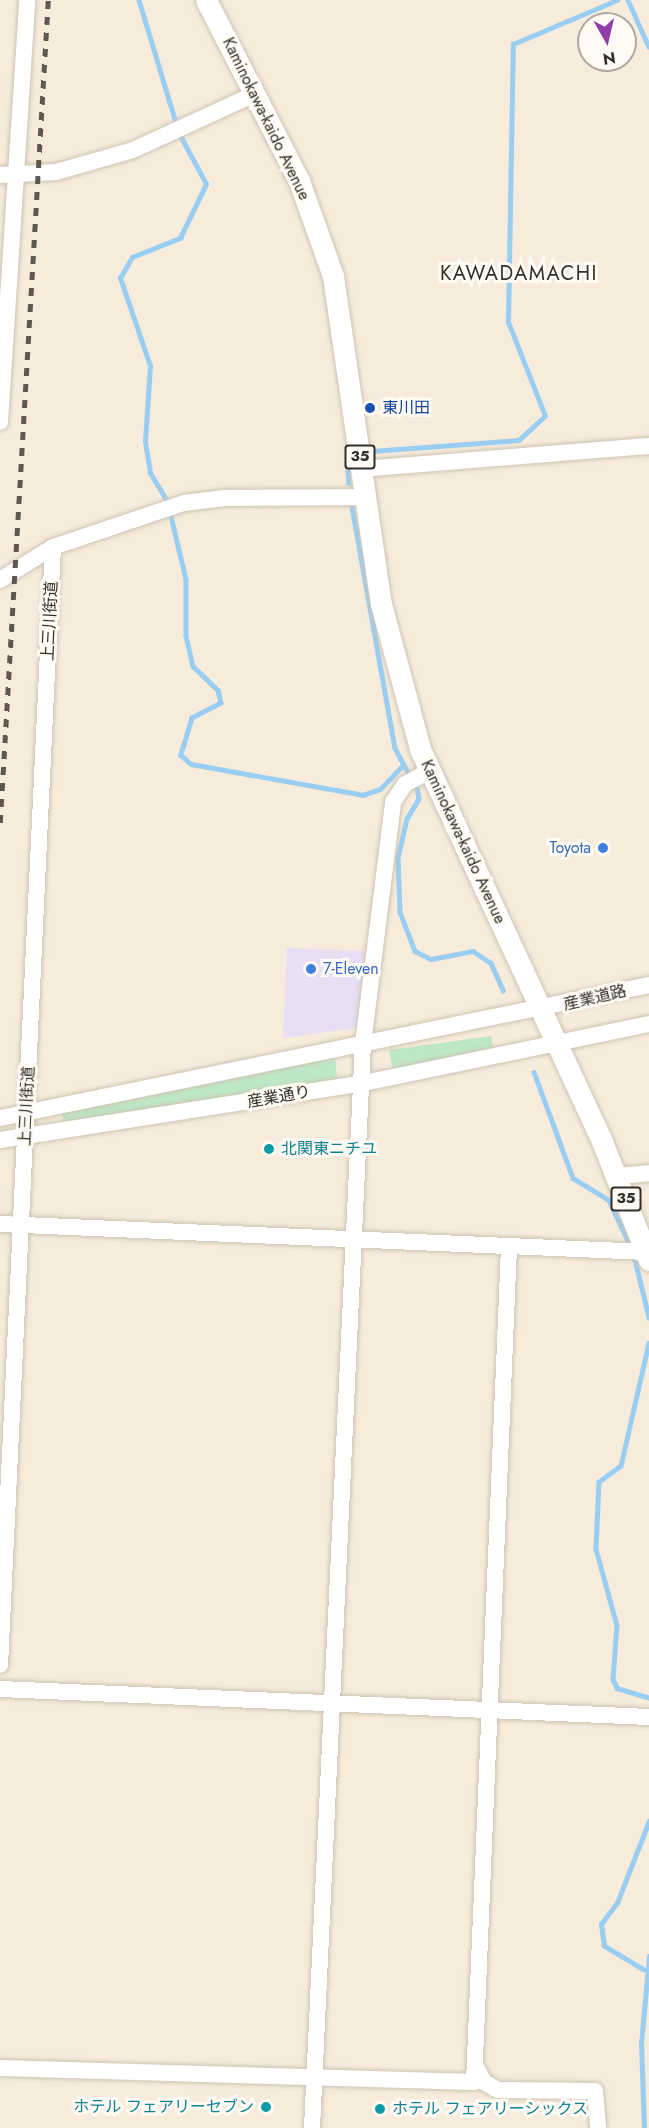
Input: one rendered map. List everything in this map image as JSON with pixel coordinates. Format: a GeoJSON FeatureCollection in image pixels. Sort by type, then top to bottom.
{"type":"FeatureCollection","features":[{"type":"Feature","properties":{"kind":"main road","name":"Kaminokawa-kaido Avenue"},"geometry":{"type":"LineString","coordinates":[[206,0],[302,189],[333,276],[387,638],[429,771],[617,1176],[648,1256]]}},
{"type":"Feature","properties":{"kind":"street"},"geometry":{"type":"LineString","coordinates":[[0,422],[7,176],[27,0]]}},
{"type":"Feature","properties":{"kind":"street"},"geometry":{"type":"LineString","coordinates":[[7,176],[56,172],[133,150],[255,94]]}},
{"type":"Feature","properties":{"kind":"street"},"geometry":{"type":"LineString","coordinates":[[361,469],[649,446]]}},
{"type":"Feature","properties":{"kind":"street"},"geometry":{"type":"LineString","coordinates":[[0,580],[53,547],[184,503],[365,497]]}},
{"type":"Feature","properties":{"kind":"street","name":"上三川街道"},"geometry":{"type":"LineString","coordinates":[[0,1665],[53,547]]}},
{"type":"Feature","properties":{"kind":"street"},"geometry":{"type":"LineString","coordinates":[[312,2128],[311,2077],[359,1084],[393,802],[405,784],[429,771]]}},
{"type":"Feature","properties":{"kind":"street","name":"産業道路"},"geometry":{"type":"LineString","coordinates":[[541,1010],[649,985]]}},
{"type":"Feature","properties":{"kind":"street"},"geometry":{"type":"LineString","coordinates":[[0,1118],[541,1010]]}},
{"type":"Feature","properties":{"kind":"street"},"geometry":{"type":"LineString","coordinates":[[556,1045],[649,1024]]}},
{"type":"Feature","properties":{"kind":"street","name":"産業通り"},"geometry":{"type":"LineString","coordinates":[[0,1140],[359,1084],[556,1045]]}},
{"type":"Feature","properties":{"kind":"street"},"geometry":{"type":"LineString","coordinates":[[617,1176],[649,1173]]}},
{"type":"Feature","properties":{"kind":"street"},"geometry":{"type":"LineString","coordinates":[[0,1224],[509,1246],[648,1256]]}},
{"type":"Feature","properties":{"kind":"street"},"geometry":{"type":"LineString","coordinates":[[0,2068],[474,2082],[509,1246]]}},
{"type":"Feature","properties":{"kind":"street"},"geometry":{"type":"LineString","coordinates":[[0,1689],[649,1717]]}},
{"type":"Feature","properties":{"kind":"street"},"geometry":{"type":"LineString","coordinates":[[475,2066],[484,2082],[498,2090],[596,2091],[598,2128]]}},
{"type":"Feature","properties":{"kind":"shaded area"},"geometry":{"type":"Polygon","coordinates":[[[287,948],[365,951],[357,1028],[283,1038],[287,948]]]}},
{"type":"Feature","properties":{"kind":"green space"},"geometry":{"type":"Polygon","coordinates":[[[491,1036],[494,1051],[393,1070],[389,1050],[491,1036]]]}},
{"type":"Feature","properties":{"kind":"green space"},"geometry":{"type":"Polygon","coordinates":[[[335,1057],[337,1079],[63,1122],[62,1113],[335,1057]]]}},
{"type":"Feature","properties":{"kind":"waterway"},"geometry":{"type":"LineString","coordinates":[[139,0],[177,126]]}},
{"type":"Feature","properties":{"kind":"waterway"},"geometry":{"type":"LineString","coordinates":[[372,451],[519,440],[545,416],[508,322],[513,44],[617,0]]}},
{"type":"Feature","properties":{"kind":"waterway"},"geometry":{"type":"LineString","coordinates":[[628,0],[649,47]]}},
{"type":"Feature","properties":{"kind":"waterway"},"geometry":{"type":"LineString","coordinates":[[168,503],[150,473],[145,441],[150,366],[120,278],[132,257],[180,238],[206,184],[179,134]]}},
{"type":"Feature","properties":{"kind":"waterway"},"geometry":{"type":"LineString","coordinates":[[348,470],[349,483]]}},
{"type":"Feature","properties":{"kind":"waterway"},"geometry":{"type":"LineString","coordinates":[[352,507],[395,748],[408,772]]}},
{"type":"Feature","properties":{"kind":"waterway"},"geometry":{"type":"LineString","coordinates":[[170,512],[186,579],[186,636],[193,666],[218,690],[221,703],[192,718],[181,755],[191,764],[363,795],[380,789],[403,765]]}},
{"type":"Feature","properties":{"kind":"waterway"},"geometry":{"type":"LineString","coordinates":[[417,787],[419,799],[407,819],[398,857],[400,912],[415,951],[431,959],[473,951],[491,963],[503,990]]}},
{"type":"Feature","properties":{"kind":"waterway"},"geometry":{"type":"LineString","coordinates":[[534,1072],[573,1178],[609,1200],[628,1241]]}},
{"type":"Feature","properties":{"kind":"waterway"},"geometry":{"type":"LineString","coordinates":[[635,1260],[649,1317]]}},
{"type":"Feature","properties":{"kind":"waterway"},"geometry":{"type":"LineString","coordinates":[[649,1343],[621,1466],[599,1482],[596,1549],[617,1625],[613,1679],[617,1688],[649,1698]]}},
{"type":"Feature","properties":{"kind":"waterway"},"geometry":{"type":"LineString","coordinates":[[644,1970],[604,1946],[601,1924],[617,1903],[649,1821]]}},
{"type":"Feature","properties":{"kind":"waterway"},"geometry":{"type":"LineString","coordinates":[[644,2128],[641,2044],[649,1956]]}},
{"type":"Feature","properties":{"kind":"railway"},"geometry":{"type":"LineString","coordinates":[[0,823],[48,0]]}},
{"type":"Feature","properties":{"kind":"place","name":"東川田"},"geometry":{"type":"Point","coordinates":[370,408]}},
{"type":"Feature","properties":{"kind":"place","name":"Toyota"},"geometry":{"type":"Point","coordinates":[603,848]}},
{"type":"Feature","properties":{"kind":"place","name":"7-Eleven"},"geometry":{"type":"Point","coordinates":[311,969]}},
{"type":"Feature","properties":{"kind":"place","name":"北関東ニチユ"},"geometry":{"type":"Point","coordinates":[269,1149]}},
{"type":"Feature","properties":{"kind":"place","name":"ホテル フェアリーセブン"},"geometry":{"type":"Point","coordinates":[266,2107]}},
{"type":"Feature","properties":{"kind":"place","name":"ホテル フェアリーシックス"},"geometry":{"type":"Point","coordinates":[380,2109]}},
{"type":"Feature","properties":{"kind":"district","name":"KAWADAMACHI"},"geometry":{"type":"Point","coordinates":[519,273]}}]}
